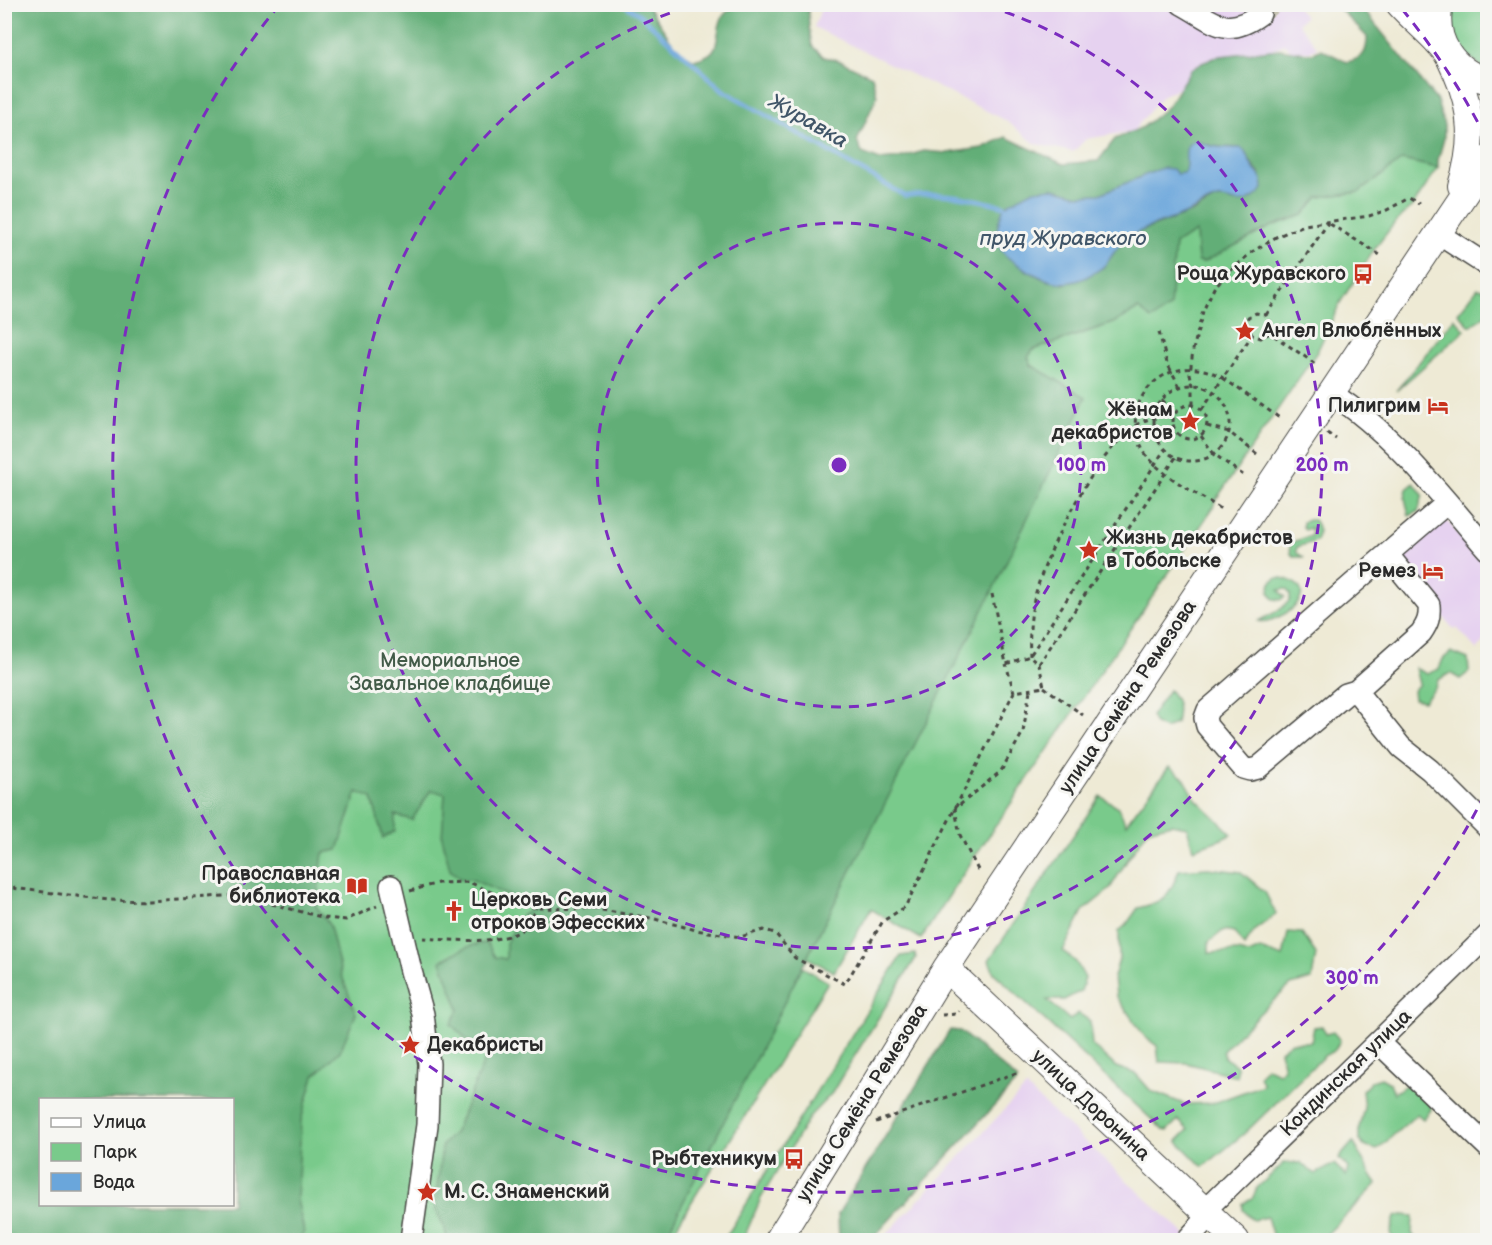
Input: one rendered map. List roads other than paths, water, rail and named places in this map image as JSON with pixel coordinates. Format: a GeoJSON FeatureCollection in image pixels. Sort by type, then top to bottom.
{"type":"FeatureCollection","features":[{"type":"Feature","properties":{"kind":"main road"},"geometry":{"type":"LineString","coordinates":[[1399,4],[1456,65],[1465,72],[1488,81]]}},
{"type":"Feature","properties":{"kind":"main road"},"geometry":{"type":"LineString","coordinates":[[1440,4],[1438,30],[1467,100],[1471,141],[1464,177],[1442,226]]}},
{"type":"Feature","properties":{"kind":"main road","name":"улица Семёна Ремезова"},"geometry":{"type":"LineString","coordinates":[[778,1240],[946,968],[1488,159]]}},
{"type":"Feature","properties":{"kind":"main road","name":"улица Доронина"},"geometry":{"type":"LineString","coordinates":[[946,968],[1236,1240]]}},
{"type":"Feature","properties":{"kind":"street"},"geometry":{"type":"LineString","coordinates":[[1182,4],[1225,27],[1239,26],[1260,14]]}},
{"type":"Feature","properties":{"kind":"street"},"geometry":{"type":"LineString","coordinates":[[1442,226],[1488,266]]}},
{"type":"Feature","properties":{"kind":"street"},"geometry":{"type":"LineString","coordinates":[[1331,393],[1356,409],[1387,437],[1488,550]]}},
{"type":"Feature","properties":{"kind":"street"},"geometry":{"type":"LineString","coordinates":[[1388,554],[1429,605],[1430,615],[1427,625],[1356,691],[1346,694],[1258,768],[1250,770],[1243,768],[1207,726],[1205,717],[1208,710],[1388,554],[1447,503]]}},
{"type":"Feature","properties":{"kind":"street"},"geometry":{"type":"LineString","coordinates":[[1356,691],[1401,747],[1430,770],[1488,828]]}},
{"type":"Feature","properties":{"kind":"street"},"geometry":{"type":"LineString","coordinates":[[393,892],[423,1014],[429,1064],[427,1125],[411,1240]]}},
{"type":"Feature","properties":{"kind":"street","name":"Кондинская улица"},"geometry":{"type":"LineString","coordinates":[[1187,1240],[1207,1214],[1488,935]]}},
{"type":"Feature","properties":{"kind":"street"},"geometry":{"type":"LineString","coordinates":[[1378,1042],[1488,1147]]}},
{"type":"Feature","properties":{"kind":"water","name":"пруд Журавского"},"geometry":{"type":"Polygon","coordinates":[[[1195,140],[1223,148],[1241,148],[1261,178],[1263,189],[1247,201],[1239,203],[1223,199],[1214,200],[1142,230],[1122,243],[1102,268],[1080,280],[1060,283],[1042,278],[1014,262],[1001,250],[997,230],[1004,206],[1034,190],[1053,188],[1079,195],[1100,194],[1162,168],[1173,169],[1177,174],[1184,173],[1187,146],[1195,140]]]}},
{"type":"Feature","properties":{"kind":"waterway","name":"Журавка"},"geometry":{"type":"LineString","coordinates":[[623,4],[640,15],[723,90],[905,196],[942,194],[1004,206]]}},
{"type":"Feature","properties":{"kind":"tunnel"},"geometry":{"type":"LineString","coordinates":[[1260,14],[1272,4]]}},
{"type":"Feature","properties":{"kind":"place","name":"Роща Журавского"},"geometry":{"type":"Point","coordinates":[1363,274]}},
{"type":"Feature","properties":{"kind":"place","name":"Ангел Влюблённых"},"geometry":{"type":"Point","coordinates":[1245,331]}},
{"type":"Feature","properties":{"kind":"place","name":"Пилигрим"},"geometry":{"type":"Point","coordinates":[1438,406]}},
{"type":"Feature","properties":{"kind":"place","name":"Жёнам декабристов"},"geometry":{"type":"Point","coordinates":[1190,421]}},
{"type":"Feature","properties":{"kind":"place","name":"Жизнь декабристов в Тобольске"},"geometry":{"type":"Point","coordinates":[1089,550]}},
{"type":"Feature","properties":{"kind":"place","name":"Ремез"},"geometry":{"type":"Point","coordinates":[1433,571]}},
{"type":"Feature","properties":{"kind":"place","name":"Православная библиотека"},"geometry":{"type":"Point","coordinates":[357,886]}},
{"type":"Feature","properties":{"kind":"place","name":"Церковь Семи отроков Эфесских"},"geometry":{"type":"Point","coordinates":[454,911]}},
{"type":"Feature","properties":{"kind":"place","name":"Декабристы"},"geometry":{"type":"Point","coordinates":[410,1045]}},
{"type":"Feature","properties":{"kind":"place","name":"Рыбтехникум"},"geometry":{"type":"Point","coordinates":[794,1159]}},
{"type":"Feature","properties":{"kind":"place","name":"М. С. Знаменский"},"geometry":{"type":"Point","coordinates":[427,1192]}},
{"type":"Feature","properties":{"kind":"park label","name":"Мемориальное Завальное кладбище"},"geometry":{"type":"Point","coordinates":[450,672]}}]}
